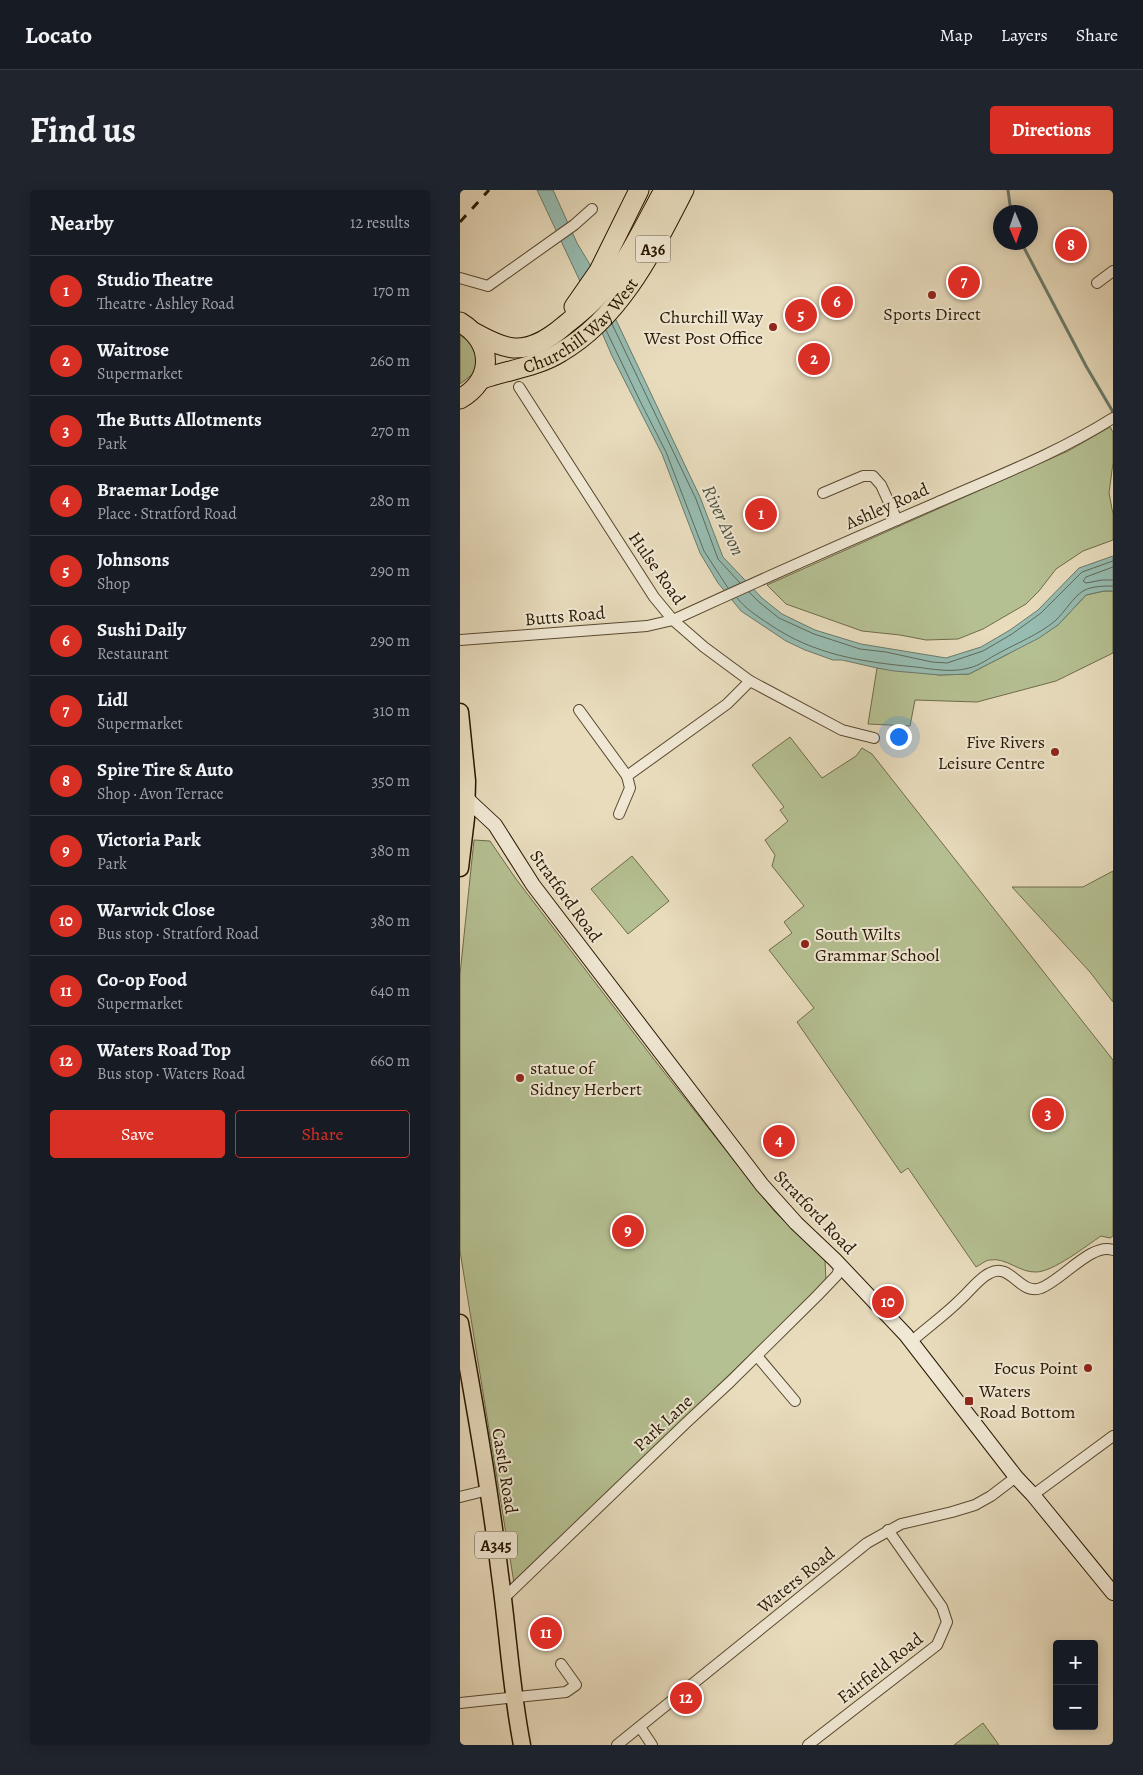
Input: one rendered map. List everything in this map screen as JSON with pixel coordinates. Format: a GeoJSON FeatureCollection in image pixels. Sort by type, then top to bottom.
{"type":"FeatureCollection","features":[{"type":"Feature","properties":{"kind":"highway"},"geometry":{"type":"LineString","coordinates":[[604,277],[639,190]]}},
{"type":"Feature","properties":{"kind":"highway","name":"Churchill Way West"},"geometry":{"type":"LineString","coordinates":[[464,324],[499,344],[512,348],[538,343],[559,330],[604,277],[627,257],[664,190]]}},
{"type":"Feature","properties":{"kind":"highway","name":"Churchill Way West"},"geometry":{"type":"LineString","coordinates":[[468,394],[553,356],[576,342],[595,325],[616,304],[636,277],[656,244],[684,190]]}},
{"type":"Feature","properties":{"kind":"highway"},"geometry":{"type":"LineString","coordinates":[[464,324],[480,342],[485,356],[485,369],[468,394]]}},
{"type":"Feature","properties":{"kind":"main road"},"geometry":{"type":"LineString","coordinates":[[460,712],[467,799],[460,868]]}},
{"type":"Feature","properties":{"kind":"main road","name":"Castle Road"},"geometry":{"type":"LineString","coordinates":[[460,1323],[488,1490],[514,1698],[522,1745]]}},
{"type":"Feature","properties":{"kind":"street"},"geometry":{"type":"LineString","coordinates":[[460,278],[488,286],[592,209]]}},
{"type":"Feature","properties":{"kind":"street"},"geometry":{"type":"LineString","coordinates":[[1097,283],[1113,271]]}},
{"type":"Feature","properties":{"kind":"street","name":"Hulse Road"},"geometry":{"type":"LineString","coordinates":[[519,387],[654,597],[672,620],[704,647],[750,681],[842,730],[874,738]]}},
{"type":"Feature","properties":{"kind":"street","name":"Ashley Road"},"geometry":{"type":"LineString","coordinates":[[672,620],[1021,467],[1084,436],[1109,420]]}},
{"type":"Feature","properties":{"kind":"street"},"geometry":{"type":"LineString","coordinates":[[823,492],[863,476],[873,476],[881,485],[897,520]]}},
{"type":"Feature","properties":{"kind":"street","name":"Butts Road"},"geometry":{"type":"LineString","coordinates":[[460,640],[647,626],[672,620]]}},
{"type":"Feature","properties":{"kind":"street"},"geometry":{"type":"LineString","coordinates":[[627,776],[727,704],[750,681]]}},
{"type":"Feature","properties":{"kind":"street"},"geometry":{"type":"LineString","coordinates":[[579,710],[627,776],[630,788],[619,814]]}},
{"type":"Feature","properties":{"kind":"street","name":"Stratford Road"},"geometry":{"type":"LineString","coordinates":[[467,799],[496,825],[533,885],[756,1178],[912,1341],[1016,1478],[1033,1495],[1113,1593]]}},
{"type":"Feature","properties":{"kind":"street"},"geometry":{"type":"LineString","coordinates":[[912,1341],[989,1273],[1006,1272],[1011,1274],[1025,1287],[1035,1290],[1048,1285],[1092,1253],[1108,1248],[1113,1250]]}},
{"type":"Feature","properties":{"kind":"street","name":"Park Lane"},"geometry":{"type":"LineString","coordinates":[[503,1599],[757,1356],[837,1275],[840,1267]]}},
{"type":"Feature","properties":{"kind":"street"},"geometry":{"type":"LineString","coordinates":[[757,1356],[795,1401]]}},
{"type":"Feature","properties":{"kind":"street"},"geometry":{"type":"LineString","coordinates":[[1033,1495],[1113,1436]]}},
{"type":"Feature","properties":{"kind":"street","name":"Waters Road"},"geometry":{"type":"LineString","coordinates":[[617,1745],[867,1543],[888,1530],[913,1520],[975,1505],[1016,1478]]}},
{"type":"Feature","properties":{"kind":"street"},"geometry":{"type":"LineString","coordinates":[[460,1497],[488,1490]]}},
{"type":"Feature","properties":{"kind":"street","name":"Fairfield Road"},"geometry":{"type":"LineString","coordinates":[[808,1745],[937,1645],[948,1622],[942,1607],[888,1530]]}},
{"type":"Feature","properties":{"kind":"street"},"geometry":{"type":"LineString","coordinates":[[460,1703],[566,1692],[576,1685],[561,1664]]}},
{"type":"Feature","properties":{"kind":"street"},"geometry":{"type":"LineString","coordinates":[[640,1727],[652,1745]]}},
{"type":"Feature","properties":{"kind":"green space"},"geometry":{"type":"Polygon","coordinates":[[[460,335],[470,342],[476,352],[477,360],[474,373],[460,384],[460,335]]]}},
{"type":"Feature","properties":{"kind":"green space"},"geometry":{"type":"Polygon","coordinates":[[[1110,427],[1113,432],[1113,463],[1109,493],[1113,514],[1113,540],[1083,551],[1056,569],[1026,604],[983,629],[958,639],[926,640],[862,631],[786,604],[767,585],[1068,451],[1110,427]]]}},
{"type":"Feature","properties":{"kind":"green space"},"geometry":{"type":"Polygon","coordinates":[[[1113,591],[1113,653],[1056,681],[977,702],[915,700],[910,726],[868,724],[877,668],[940,675],[969,674],[1058,625],[1086,595],[1113,591]]]}},
{"type":"Feature","properties":{"kind":"green space","name":"South Wilts Grammar School"},"geometry":{"type":"Polygon","coordinates":[[[790,737],[822,778],[856,756],[862,748],[872,754],[1113,1060],[1113,1236],[1110,1238],[1101,1236],[1069,1258],[1043,1271],[1030,1272],[996,1260],[987,1261],[976,1267],[908,1168],[901,1173],[797,1022],[814,1008],[769,950],[792,933],[784,922],[804,906],[772,866],[775,855],[765,840],[788,821],[780,810],[784,807],[752,765],[790,737]]]}},
{"type":"Feature","properties":{"kind":"green space"},"geometry":{"type":"Polygon","coordinates":[[[474,840],[490,841],[516,879],[656,1062],[774,1211],[825,1260],[826,1281],[514,1583],[460,1251],[460,974],[474,840]]]}},
{"type":"Feature","properties":{"kind":"green space"},"geometry":{"type":"Polygon","coordinates":[[[632,856],[669,901],[628,934],[591,889],[632,856]]]}},
{"type":"Feature","properties":{"kind":"green space"},"geometry":{"type":"Polygon","coordinates":[[[1113,871],[1113,1002],[1090,972],[1012,887],[1083,887],[1113,871]]]}},
{"type":"Feature","properties":{"kind":"green space"},"geometry":{"type":"Polygon","coordinates":[[[983,1723],[999,1745],[954,1745],[983,1723]]]}},
{"type":"Feature","properties":{"kind":"water"},"geometry":{"type":"Polygon","coordinates":[[[537,190],[553,190],[700,497],[723,557],[762,598],[782,614],[815,630],[861,644],[946,658],[981,647],[1010,630],[1038,610],[1079,568],[1113,556],[1113,591],[1086,595],[1058,625],[1039,638],[969,674],[940,675],[894,671],[842,660],[833,660],[786,641],[741,611],[718,583],[700,553],[662,454],[612,356],[578,277],[537,190]]]}},
{"type":"Feature","properties":{"kind":"waterway"},"geometry":{"type":"LineString","coordinates":[[1008,190],[1010,205]]}},
{"type":"Feature","properties":{"kind":"waterway"},"geometry":{"type":"LineString","coordinates":[[1025,250],[1086,366],[1113,412]]}},
{"type":"Feature","properties":{"kind":"railway"},"geometry":{"type":"LineString","coordinates":[[460,222],[489,190]]}},
{"type":"Feature","properties":{"kind":"place","name":"Spire Tire & Auto"},"geometry":{"type":"Point","coordinates":[1071,245]}},
{"type":"Feature","properties":{"kind":"place","name":"Lidl"},"geometry":{"type":"Point","coordinates":[964,282]}},
{"type":"Feature","properties":{"kind":"place","name":"Sports Direct"},"geometry":{"type":"Point","coordinates":[932,295]}},
{"type":"Feature","properties":{"kind":"place","name":"Sushi Daily"},"geometry":{"type":"Point","coordinates":[837,302]}},
{"type":"Feature","properties":{"kind":"place","name":"Johnsons"},"geometry":{"type":"Point","coordinates":[801,315]}},
{"type":"Feature","properties":{"kind":"place","name":"Churchill Way West Post Office"},"geometry":{"type":"Point","coordinates":[773,327]}},
{"type":"Feature","properties":{"kind":"place","name":"Waitrose"},"geometry":{"type":"Point","coordinates":[814,359]}},
{"type":"Feature","properties":{"kind":"place","name":"Studio Theatre"},"geometry":{"type":"Point","coordinates":[761,514]}},
{"type":"Feature","properties":{"kind":"place","name":"Five Rivers Leisure Centre"},"geometry":{"type":"Point","coordinates":[1055,752]}},
{"type":"Feature","properties":{"kind":"place","name":"South Wilts Grammar School"},"geometry":{"type":"Point","coordinates":[805,944]}},
{"type":"Feature","properties":{"kind":"place","name":"statue of Sidney Herbert"},"geometry":{"type":"Point","coordinates":[520,1078]}},
{"type":"Feature","properties":{"kind":"place","name":"The Butts Allotments"},"geometry":{"type":"Point","coordinates":[1048,1114]}},
{"type":"Feature","properties":{"kind":"place","name":"Braemar Lodge"},"geometry":{"type":"Point","coordinates":[779,1141]}},
{"type":"Feature","properties":{"kind":"place","name":"Victoria Park"},"geometry":{"type":"Point","coordinates":[628,1231]}},
{"type":"Feature","properties":{"kind":"place","name":"Warwick Close"},"geometry":{"type":"Point","coordinates":[888,1302]}},
{"type":"Feature","properties":{"kind":"place","name":"Focus Point"},"geometry":{"type":"Point","coordinates":[1088,1368]}},
{"type":"Feature","properties":{"kind":"place","name":"Waters Road Bottom"},"geometry":{"type":"Point","coordinates":[969,1401]}},
{"type":"Feature","properties":{"kind":"place","name":"Co-op Food"},"geometry":{"type":"Point","coordinates":[546,1633]}},
{"type":"Feature","properties":{"kind":"place","name":"Waters Road Top"},"geometry":{"type":"Point","coordinates":[686,1698]}},
{"type":"Feature","properties":{"kind":"water label","name":"River Avon"},"geometry":{"type":"Point","coordinates":[724,520]}}]}
